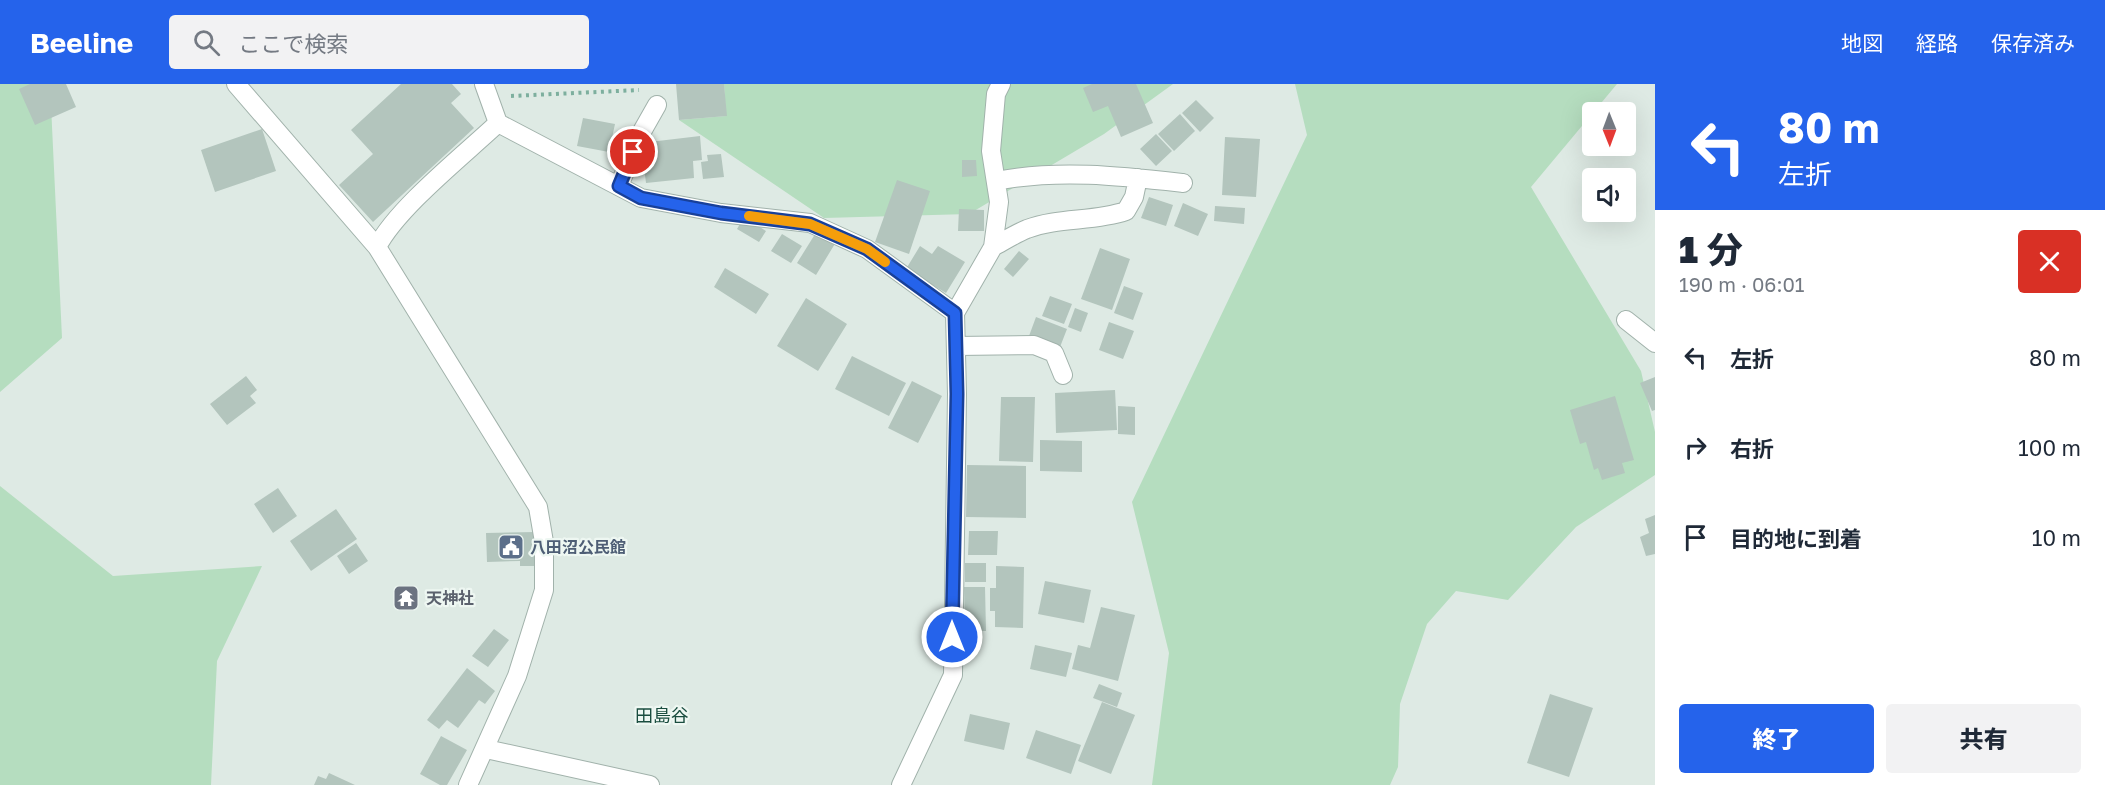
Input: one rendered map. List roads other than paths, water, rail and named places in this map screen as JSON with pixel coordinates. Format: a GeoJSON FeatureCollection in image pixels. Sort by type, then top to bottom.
{"type":"FeatureCollection","features":[{"type":"Feature","properties":{"kind":"street"},"geometry":{"type":"LineString","coordinates":[[236,84],[377,247],[538,507],[544,542],[544,590],[517,676],[468,785]]}},
{"type":"Feature","properties":{"kind":"street"},"geometry":{"type":"LineString","coordinates":[[901,785],[953,675],[955,313],[993,247],[999,201],[991,151],[996,94],[1001,84]]}},
{"type":"Feature","properties":{"kind":"street"},"geometry":{"type":"LineString","coordinates":[[486,90],[498,123],[641,198],[721,213],[810,224],[867,249],[955,313]]}},
{"type":"Feature","properties":{"kind":"street"},"geometry":{"type":"LineString","coordinates":[[619,186],[640,135],[657,105]]}},
{"type":"Feature","properties":{"kind":"street"},"geometry":{"type":"LineString","coordinates":[[377,247],[385,232],[402,214],[498,123]]}},
{"type":"Feature","properties":{"kind":"street"},"geometry":{"type":"LineString","coordinates":[[996,181],[1041,174],[1088,174],[1183,183]]}},
{"type":"Feature","properties":{"kind":"street"},"geometry":{"type":"LineString","coordinates":[[993,247],[1028,229],[1105,218],[1126,211],[1134,197],[1138,178]]}},
{"type":"Feature","properties":{"kind":"street"},"geometry":{"type":"LineString","coordinates":[[1626,320],[1655,343]]}},
{"type":"Feature","properties":{"kind":"street"},"geometry":{"type":"LineString","coordinates":[[956,346],[1034,345],[1054,352],[1063,375]]}},
{"type":"Feature","properties":{"kind":"street"},"geometry":{"type":"LineString","coordinates":[[486,748],[650,785]]}},
{"type":"Feature","properties":{"kind":"place","name":"八田沼公民館"},"geometry":{"type":"Point","coordinates":[511,547]}},
{"type":"Feature","properties":{"kind":"place","name":"天神社"},"geometry":{"type":"Point","coordinates":[406,598]}},
{"type":"Feature","properties":{"kind":"district","name":"田島谷"},"geometry":{"type":"Point","coordinates":[662,716]}}]}
